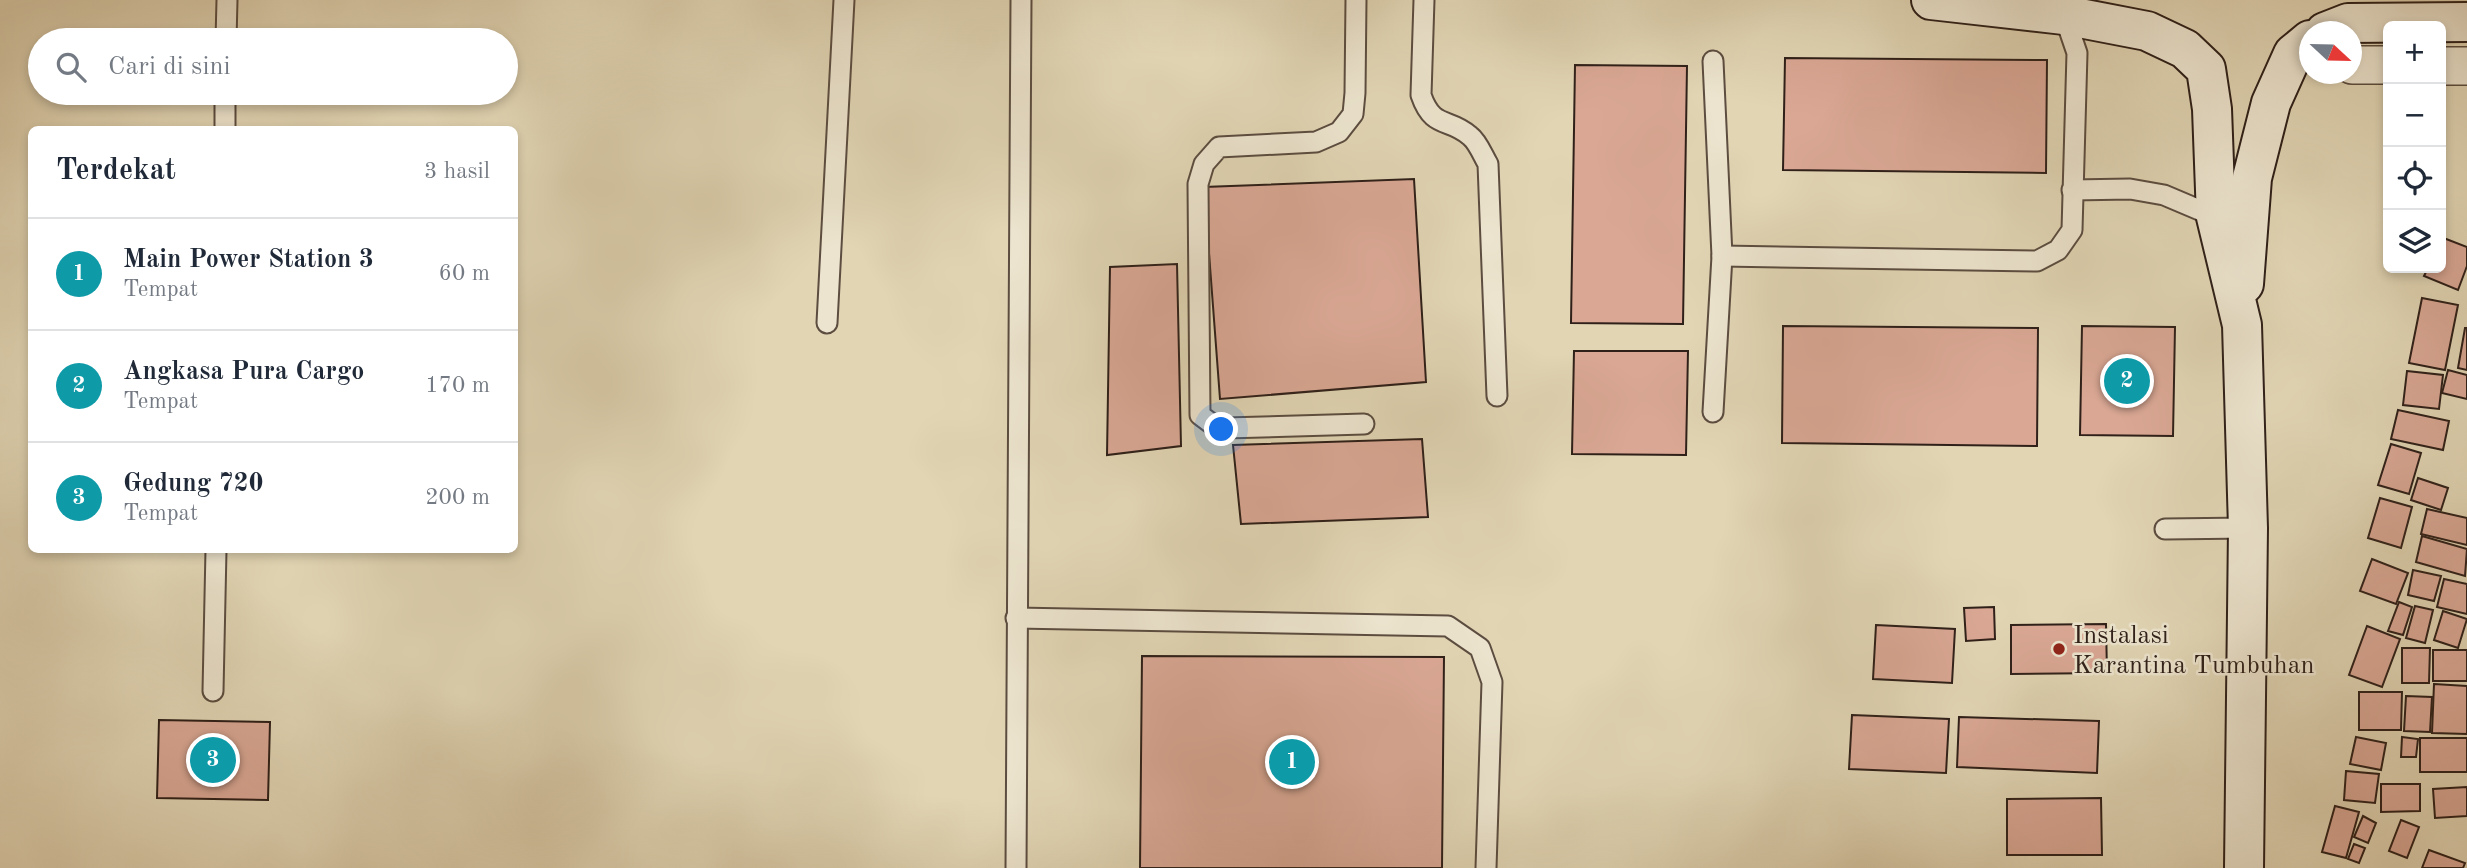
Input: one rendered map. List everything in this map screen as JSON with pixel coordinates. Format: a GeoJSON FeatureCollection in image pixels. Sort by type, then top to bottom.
{"type":"FeatureCollection","features":[{"type":"Feature","properties":{"kind":"main road"},"geometry":{"type":"LineString","coordinates":[[1930,0],[2064,15],[2147,31],[2185,49],[2206,69],[2212,109],[2216,217],[2242,325]]}},
{"type":"Feature","properties":{"kind":"main road"},"geometry":{"type":"LineString","coordinates":[[2362,23],[2467,22]]}},
{"type":"Feature","properties":{"kind":"main road"},"geometry":{"type":"LineString","coordinates":[[2244,868],[2248,528],[2242,325],[2252,178],[2271,103],[2293,54],[2299,49]]}},
{"type":"Feature","properties":{"kind":"street"},"geometry":{"type":"LineString","coordinates":[[2362,65],[2383,65]]}},
{"type":"Feature","properties":{"kind":"street"},"geometry":{"type":"LineString","coordinates":[[2446,66],[2467,66]]}},
{"type":"Feature","properties":{"kind":"street"},"geometry":{"type":"LineString","coordinates":[[2271,103],[2299,78]]}},
{"type":"Feature","properties":{"kind":"lane"},"geometry":{"type":"LineString","coordinates":[[226,28],[227,0]]}},
{"type":"Feature","properties":{"kind":"lane"},"geometry":{"type":"LineString","coordinates":[[827,323],[844,0]]}},
{"type":"Feature","properties":{"kind":"lane"},"geometry":{"type":"LineString","coordinates":[[1016,868],[1021,0]]}},
{"type":"Feature","properties":{"kind":"lane"},"geometry":{"type":"LineString","coordinates":[[1356,0],[1353,114],[1339,132],[1316,142],[1219,147],[1204,164],[1198,184],[1200,415],[1212,424],[1225,428],[1364,424]]}},
{"type":"Feature","properties":{"kind":"lane"},"geometry":{"type":"LineString","coordinates":[[1424,0],[1420,95],[1425,108],[1432,116],[1471,136],[1488,164],[1497,396]]}},
{"type":"Feature","properties":{"kind":"lane"},"geometry":{"type":"LineString","coordinates":[[1722,256],[2037,261],[2058,250],[2072,230],[2077,53],[2064,15]]}},
{"type":"Feature","properties":{"kind":"lane"},"geometry":{"type":"LineString","coordinates":[[1713,61],[1722,256],[1713,412]]}},
{"type":"Feature","properties":{"kind":"lane"},"geometry":{"type":"LineString","coordinates":[[225,105],[225,126]]}},
{"type":"Feature","properties":{"kind":"lane"},"geometry":{"type":"LineString","coordinates":[[2072,190],[2130,189],[2164,195],[2216,217]]}},
{"type":"Feature","properties":{"kind":"lane"},"geometry":{"type":"LineString","coordinates":[[2165,529],[2248,528]]}},
{"type":"Feature","properties":{"kind":"lane"},"geometry":{"type":"LineString","coordinates":[[213,691],[216,553]]}},
{"type":"Feature","properties":{"kind":"lane"},"geometry":{"type":"LineString","coordinates":[[1016,618],[1448,626],[1480,648],[1492,682],[1486,868]]}},
{"type":"Feature","properties":{"kind":"building"},"geometry":{"type":"Polygon","coordinates":[[[1785,58],[2047,60],[2046,173],[1783,170],[1785,58]]]}},
{"type":"Feature","properties":{"kind":"building"},"geometry":{"type":"Polygon","coordinates":[[[1575,65],[1687,66],[1683,324],[1571,323],[1575,65]]]}},
{"type":"Feature","properties":{"kind":"building"},"geometry":{"type":"Polygon","coordinates":[[[1414,179],[1426,382],[1220,399],[1204,187],[1414,179]]]}},
{"type":"Feature","properties":{"kind":"building"},"geometry":{"type":"Polygon","coordinates":[[[2446,239],[2467,247],[2467,266],[2458,290],[2424,276],[2426,273],[2446,273],[2446,239]]]}},
{"type":"Feature","properties":{"kind":"building"},"geometry":{"type":"Polygon","coordinates":[[[1177,264],[1181,446],[1107,455],[1110,267],[1177,264]]]}},
{"type":"Feature","properties":{"kind":"building"},"geometry":{"type":"Polygon","coordinates":[[[2422,298],[2458,305],[2445,370],[2409,363],[2422,298]]]}},
{"type":"Feature","properties":{"kind":"building"},"geometry":{"type":"Polygon","coordinates":[[[1783,326],[2038,328],[2037,446],[1782,443],[1783,326]]]}},
{"type":"Feature","properties":{"kind":"building"},"geometry":{"type":"Polygon","coordinates":[[[2082,326],[2175,327],[2173,436],[2080,435],[2082,326]]]}},
{"type":"Feature","properties":{"kind":"building"},"geometry":{"type":"Polygon","coordinates":[[[2467,328],[2467,370],[2458,368],[2467,328]]]}},
{"type":"Feature","properties":{"kind":"building"},"geometry":{"type":"Polygon","coordinates":[[[1574,351],[1688,351],[1686,455],[1572,454],[1574,351]]]}},
{"type":"Feature","properties":{"kind":"building"},"geometry":{"type":"Polygon","coordinates":[[[2448,370],[2467,375],[2467,399],[2442,393],[2448,370]]]}},
{"type":"Feature","properties":{"kind":"building"},"geometry":{"type":"Polygon","coordinates":[[[2407,371],[2443,375],[2439,409],[2403,405],[2407,371]]]}},
{"type":"Feature","properties":{"kind":"building"},"geometry":{"type":"Polygon","coordinates":[[[2398,410],[2449,421],[2443,450],[2391,439],[2398,410]]]}},
{"type":"Feature","properties":{"kind":"building"},"geometry":{"type":"Polygon","coordinates":[[[1422,439],[1428,517],[1241,524],[1233,445],[1422,439]]]}},
{"type":"Feature","properties":{"kind":"building"},"geometry":{"type":"Polygon","coordinates":[[[2391,444],[2421,453],[2409,494],[2378,485],[2391,444]]]}},
{"type":"Feature","properties":{"kind":"building"},"geometry":{"type":"Polygon","coordinates":[[[2418,478],[2448,488],[2441,510],[2411,500],[2418,478]]]}},
{"type":"Feature","properties":{"kind":"building"},"geometry":{"type":"Polygon","coordinates":[[[2380,498],[2412,507],[2401,548],[2368,538],[2380,498]]]}},
{"type":"Feature","properties":{"kind":"building"},"geometry":{"type":"Polygon","coordinates":[[[2427,509],[2467,518],[2467,545],[2421,534],[2427,509]]]}},
{"type":"Feature","properties":{"kind":"building"},"geometry":{"type":"Polygon","coordinates":[[[2422,536],[2467,549],[2465,576],[2416,562],[2422,536]]]}},
{"type":"Feature","properties":{"kind":"building"},"geometry":{"type":"Polygon","coordinates":[[[2372,559],[2408,573],[2396,604],[2360,591],[2372,559]]]}},
{"type":"Feature","properties":{"kind":"building"},"geometry":{"type":"Polygon","coordinates":[[[2413,570],[2441,576],[2434,601],[2408,595],[2413,570]]]}},
{"type":"Feature","properties":{"kind":"building"},"geometry":{"type":"Polygon","coordinates":[[[2444,579],[2467,584],[2467,614],[2437,607],[2444,579]]]}},
{"type":"Feature","properties":{"kind":"building"},"geometry":{"type":"Polygon","coordinates":[[[2399,602],[2412,607],[2403,635],[2388,631],[2399,602]]]}},
{"type":"Feature","properties":{"kind":"building"},"geometry":{"type":"Polygon","coordinates":[[[2415,606],[2433,610],[2425,643],[2406,638],[2415,606]]]}},
{"type":"Feature","properties":{"kind":"building"},"geometry":{"type":"Polygon","coordinates":[[[1994,607],[1995,639],[1966,641],[1964,608],[1994,607]]]}},
{"type":"Feature","properties":{"kind":"building"},"geometry":{"type":"Polygon","coordinates":[[[2443,611],[2467,619],[2458,648],[2434,640],[2443,611]]]}},
{"type":"Feature","properties":{"kind":"building","name":"Instalasi Karantina Tumbuhan"},"geometry":{"type":"Polygon","coordinates":[[[2106,624],[2107,673],[2011,674],[2011,625],[2106,624]]]}},
{"type":"Feature","properties":{"kind":"building"},"geometry":{"type":"Polygon","coordinates":[[[1876,625],[1955,629],[1952,683],[1873,679],[1876,625]]]}},
{"type":"Feature","properties":{"kind":"building"},"geometry":{"type":"Polygon","coordinates":[[[2367,626],[2400,639],[2382,687],[2349,675],[2367,626]]]}},
{"type":"Feature","properties":{"kind":"building"},"geometry":{"type":"Polygon","coordinates":[[[2402,648],[2430,648],[2429,683],[2402,683],[2402,648]]]}},
{"type":"Feature","properties":{"kind":"building"},"geometry":{"type":"Polygon","coordinates":[[[2433,650],[2467,650],[2467,681],[2433,681],[2433,650]]]}},
{"type":"Feature","properties":{"kind":"building"},"geometry":{"type":"Polygon","coordinates":[[[1142,656],[1444,657],[1442,868],[1140,868],[1142,656]]]}},
{"type":"Feature","properties":{"kind":"building"},"geometry":{"type":"Polygon","coordinates":[[[2434,684],[2467,686],[2467,734],[2432,733],[2434,684]]]}},
{"type":"Feature","properties":{"kind":"building"},"geometry":{"type":"Polygon","coordinates":[[[2359,692],[2402,692],[2401,730],[2359,730],[2359,692]]]}},
{"type":"Feature","properties":{"kind":"building"},"geometry":{"type":"Polygon","coordinates":[[[2406,696],[2432,697],[2430,732],[2404,731],[2406,696]]]}},
{"type":"Feature","properties":{"kind":"building"},"geometry":{"type":"Polygon","coordinates":[[[1852,715],[1949,719],[1946,773],[1849,769],[1852,715]]]}},
{"type":"Feature","properties":{"kind":"building"},"geometry":{"type":"Polygon","coordinates":[[[1959,717],[2099,721],[2097,773],[1957,767],[1959,717]]]}},
{"type":"Feature","properties":{"kind":"building"},"geometry":{"type":"Polygon","coordinates":[[[159,720],[270,722],[268,800],[157,798],[159,720]]]}},
{"type":"Feature","properties":{"kind":"building"},"geometry":{"type":"Polygon","coordinates":[[[2356,737],[2386,743],[2381,770],[2350,764],[2356,737]]]}},
{"type":"Feature","properties":{"kind":"building"},"geometry":{"type":"Polygon","coordinates":[[[2402,737],[2418,739],[2416,757],[2401,757],[2402,737]]]}},
{"type":"Feature","properties":{"kind":"building"},"geometry":{"type":"Polygon","coordinates":[[[2420,738],[2467,738],[2467,772],[2420,772],[2420,738]]]}},
{"type":"Feature","properties":{"kind":"building"},"geometry":{"type":"Polygon","coordinates":[[[2346,771],[2379,774],[2375,803],[2344,800],[2346,771]]]}},
{"type":"Feature","properties":{"kind":"building"},"geometry":{"type":"Polygon","coordinates":[[[2381,784],[2420,784],[2420,811],[2381,812],[2381,784]]]}},
{"type":"Feature","properties":{"kind":"building"},"geometry":{"type":"Polygon","coordinates":[[[2467,787],[2467,816],[2435,818],[2433,789],[2467,787]]]}},
{"type":"Feature","properties":{"kind":"building"},"geometry":{"type":"Polygon","coordinates":[[[2101,798],[2102,855],[2007,855],[2007,799],[2101,798]]]}},
{"type":"Feature","properties":{"kind":"building"},"geometry":{"type":"Polygon","coordinates":[[[2335,806],[2359,812],[2346,858],[2322,852],[2335,806]]]}},
{"type":"Feature","properties":{"kind":"building"},"geometry":{"type":"Polygon","coordinates":[[[2363,816],[2376,823],[2368,843],[2354,837],[2363,816]]]}},
{"type":"Feature","properties":{"kind":"building"},"geometry":{"type":"Polygon","coordinates":[[[2401,820],[2419,827],[2407,858],[2389,851],[2401,820]]]}},
{"type":"Feature","properties":{"kind":"building"},"geometry":{"type":"Polygon","coordinates":[[[2354,844],[2365,848],[2359,863],[2348,859],[2354,844]]]}},
{"type":"Feature","properties":{"kind":"building"},"geometry":{"type":"Polygon","coordinates":[[[2429,850],[2465,863],[2463,868],[2422,868],[2429,850]]]}},
{"type":"Feature","properties":{"kind":"place","name":"Angkasa Pura Cargo"},"geometry":{"type":"Point","coordinates":[2127,381]}},
{"type":"Feature","properties":{"kind":"place","name":"Instalasi Karantina Tumbuhan"},"geometry":{"type":"Point","coordinates":[2059,649]}},
{"type":"Feature","properties":{"kind":"place","name":"Gedung 720"},"geometry":{"type":"Point","coordinates":[213,760]}},
{"type":"Feature","properties":{"kind":"place","name":"Main Power Station 3"},"geometry":{"type":"Point","coordinates":[1292,762]}}]}
